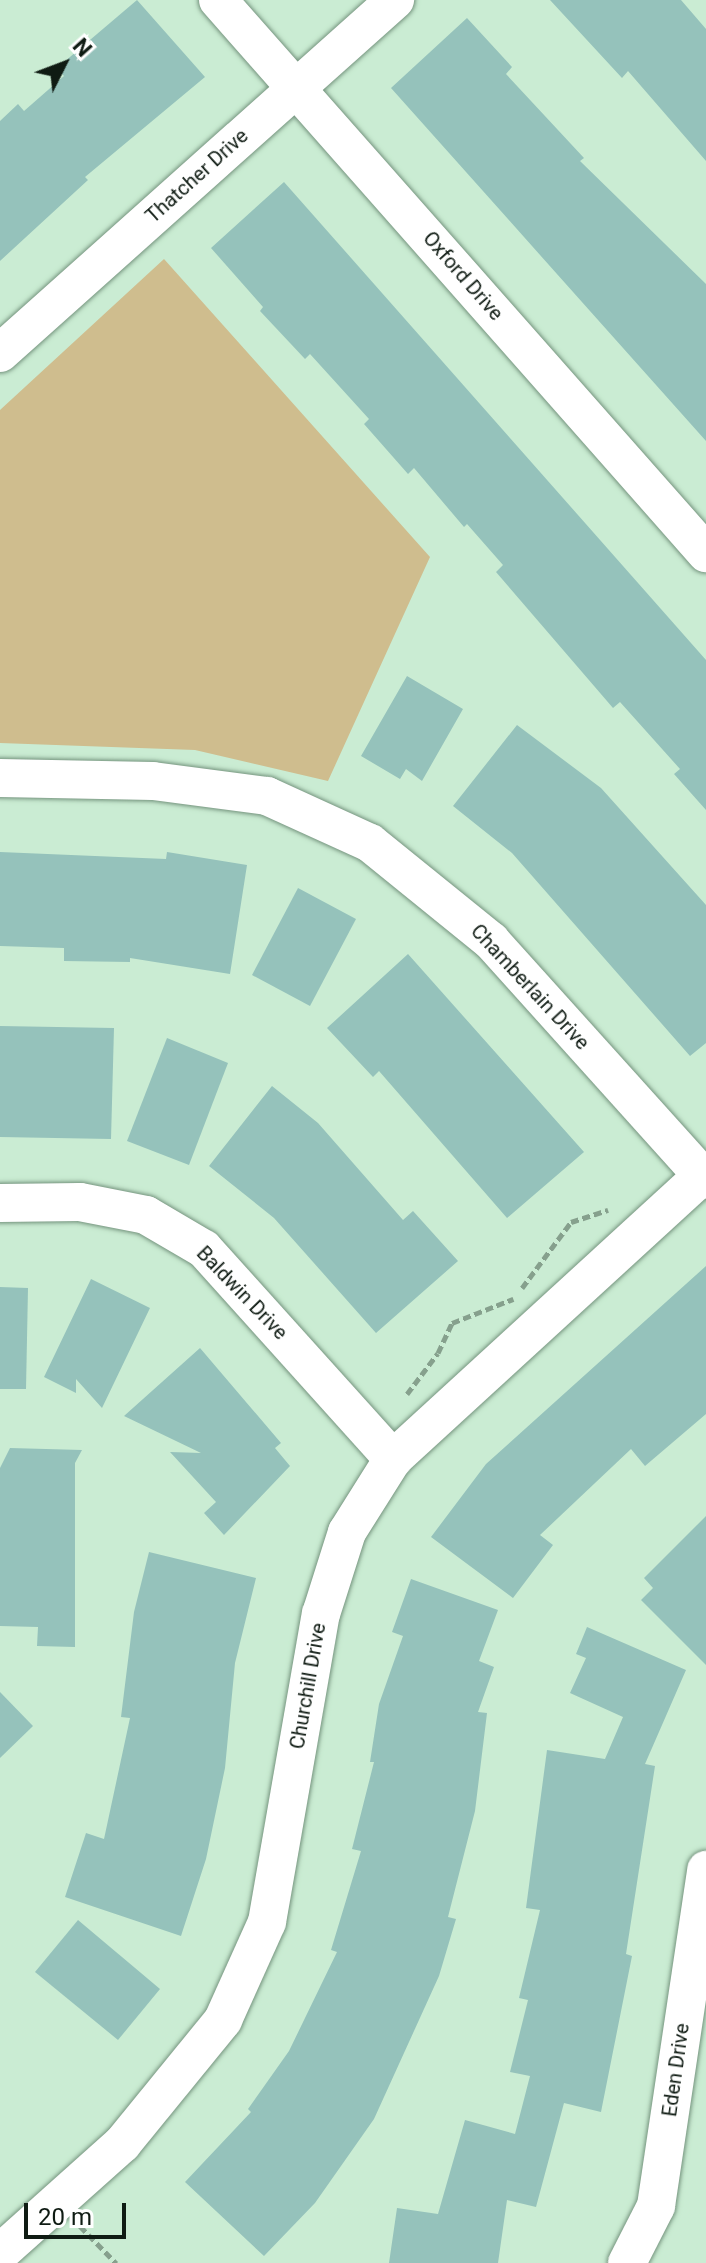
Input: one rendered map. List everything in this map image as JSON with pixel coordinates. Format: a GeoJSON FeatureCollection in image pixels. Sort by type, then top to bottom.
{"type":"FeatureCollection","features":[{"type":"Feature","properties":{"kind":"street","name":"Oxford Drive"},"geometry":{"type":"LineString","coordinates":[[218,0],[706,553]]}},
{"type":"Feature","properties":{"kind":"street","name":"Thatcher Drive"},"geometry":{"type":"LineString","coordinates":[[0,353],[395,0]]}},
{"type":"Feature","properties":{"kind":"street","name":"Chamberlain Drive"},"geometry":{"type":"LineString","coordinates":[[0,778],[153,781],[267,796],[370,843],[491,941],[705,1176]]}},
{"type":"Feature","properties":{"kind":"street","name":"Churchill Drive"},"geometry":{"type":"LineString","coordinates":[[0,2253],[122,2144],[223,2020],[267,1922],[321,1614],[347,1532],[393,1459],[705,1176]]}},
{"type":"Feature","properties":{"kind":"street","name":"Baldwin Drive"},"geometry":{"type":"LineString","coordinates":[[0,1203],[80,1202],[146,1215],[204,1249],[393,1459]]}},
{"type":"Feature","properties":{"kind":"street","name":"Eden Drive"},"geometry":{"type":"LineString","coordinates":[[627,2263],[656,2206],[706,1870]]}},
{"type":"Feature","properties":{"kind":"path"},"geometry":{"type":"LineString","coordinates":[[80,2227],[116,2263]]}},
{"type":"Feature","properties":{"kind":"shaded area"},"geometry":{"type":"Polygon","coordinates":[[[164,259],[430,557],[328,781],[195,750],[0,743],[0,410],[164,259]]]}},
{"type":"Feature","properties":{"kind":"building"},"geometry":{"type":"Polygon","coordinates":[[[137,0],[205,77],[85,177],[88,180],[0,261],[0,121],[18,104],[24,111],[64,76],[57,68],[137,0]]]}},
{"type":"Feature","properties":{"kind":"building"},"geometry":{"type":"Polygon","coordinates":[[[550,0],[681,0],[706,29],[706,161],[628,71],[622,78],[550,0]]]}},
{"type":"Feature","properties":{"kind":"building"},"geometry":{"type":"Polygon","coordinates":[[[467,18],[512,67],[506,74],[584,158],[580,161],[706,284],[706,441],[391,88],[467,18]]]}},
{"type":"Feature","properties":{"kind":"building"},"geometry":{"type":"Polygon","coordinates":[[[284,182],[706,660],[706,810],[674,774],[680,769],[620,702],[613,708],[496,572],[503,565],[467,524],[464,527],[414,468],[408,474],[364,424],[369,419],[310,354],[305,359],[260,311],[263,307],[211,248],[284,182]]]}},
{"type":"Feature","properties":{"kind":"building"},"geometry":{"type":"Polygon","coordinates":[[[407,676],[463,709],[422,781],[406,769],[400,779],[361,756],[407,676]]]}},
{"type":"Feature","properties":{"kind":"building"},"geometry":{"type":"Polygon","coordinates":[[[517,725],[601,788],[706,905],[706,1043],[690,1056],[512,853],[453,806],[517,725]]]}},
{"type":"Feature","properties":{"kind":"building"},"geometry":{"type":"Polygon","coordinates":[[[0,852],[166,859],[167,852],[247,865],[230,974],[130,958],[130,962],[64,961],[64,948],[0,946],[0,852]]]}},
{"type":"Feature","properties":{"kind":"building"},"geometry":{"type":"Polygon","coordinates":[[[298,888],[356,919],[310,1006],[252,975],[298,888]]]}},
{"type":"Feature","properties":{"kind":"building"},"geometry":{"type":"Polygon","coordinates":[[[408,954],[584,1152],[507,1218],[379,1071],[373,1077],[327,1028],[408,954]]]}},
{"type":"Feature","properties":{"kind":"building"},"geometry":{"type":"Polygon","coordinates":[[[0,1026],[114,1028],[111,1139],[0,1137],[0,1026]]]}},
{"type":"Feature","properties":{"kind":"building"},"geometry":{"type":"Polygon","coordinates":[[[167,1038],[228,1063],[189,1165],[127,1141],[167,1038]]]}},
{"type":"Feature","properties":{"kind":"building"},"geometry":{"type":"Polygon","coordinates":[[[272,1086],[318,1123],[403,1220],[413,1211],[458,1261],[376,1333],[274,1218],[209,1166],[272,1086]]]}},
{"type":"Feature","properties":{"kind":"building"},"geometry":{"type":"Polygon","coordinates":[[[706,1266],[706,1414],[645,1466],[631,1449],[540,1535],[553,1545],[513,1598],[431,1537],[486,1464],[706,1266]]]}},
{"type":"Feature","properties":{"kind":"building"},"geometry":{"type":"Polygon","coordinates":[[[91,1279],[150,1308],[102,1408],[76,1379],[76,1393],[44,1377],[91,1279]]]}},
{"type":"Feature","properties":{"kind":"building"},"geometry":{"type":"Polygon","coordinates":[[[0,1287],[28,1288],[26,1389],[0,1389],[0,1287]]]}},
{"type":"Feature","properties":{"kind":"building"},"geometry":{"type":"Polygon","coordinates":[[[200,1348],[281,1443],[275,1448],[290,1466],[224,1535],[204,1513],[216,1502],[170,1452],[201,1453],[124,1416],[200,1348]]]}},
{"type":"Feature","properties":{"kind":"building"},"geometry":{"type":"Polygon","coordinates":[[[10,1448],[82,1450],[75,1463],[75,1647],[37,1646],[38,1627],[0,1626],[0,1468],[10,1448]]]}},
{"type":"Feature","properties":{"kind":"building"},"geometry":{"type":"Polygon","coordinates":[[[706,1516],[706,1665],[641,1600],[653,1588],[644,1578],[706,1516]]]}},
{"type":"Feature","properties":{"kind":"building"},"geometry":{"type":"Polygon","coordinates":[[[149,1552],[256,1578],[235,1663],[225,1768],[206,1859],[181,1936],[65,1897],[86,1833],[104,1839],[130,1718],[121,1717],[134,1612],[149,1552]]]}},
{"type":"Feature","properties":{"kind":"building"},"geometry":{"type":"Polygon","coordinates":[[[411,1579],[498,1610],[479,1661],[494,1667],[478,1712],[487,1713],[475,1811],[448,1917],[456,1919],[439,1976],[374,2119],[315,2203],[264,2256],[185,2182],[251,2112],[248,2109],[289,2051],[337,1952],[331,1950],[361,1851],[352,1849],[374,1762],[370,1762],[379,1704],[403,1636],[392,1632],[411,1579]]]}},
{"type":"Feature","properties":{"kind":"building"},"geometry":{"type":"Polygon","coordinates":[[[587,1627],[686,1670],[645,1764],[655,1766],[626,1954],[632,1956],[601,2112],[564,2103],[536,2207],[507,2200],[498,2263],[389,2263],[397,2208],[438,2214],[465,2120],[515,2134],[530,2076],[510,2072],[528,2000],[519,1998],[540,1910],[526,1908],[547,1750],[605,1759],[623,1717],[570,1693],[586,1658],[576,1654],[587,1627]]]}},
{"type":"Feature","properties":{"kind":"building"},"geometry":{"type":"Polygon","coordinates":[[[0,1692],[33,1726],[0,1758],[0,1692]]]}},
{"type":"Feature","properties":{"kind":"building"},"geometry":{"type":"Polygon","coordinates":[[[78,1920],[160,1989],[118,2040],[35,1972],[78,1920]]]}}]}
